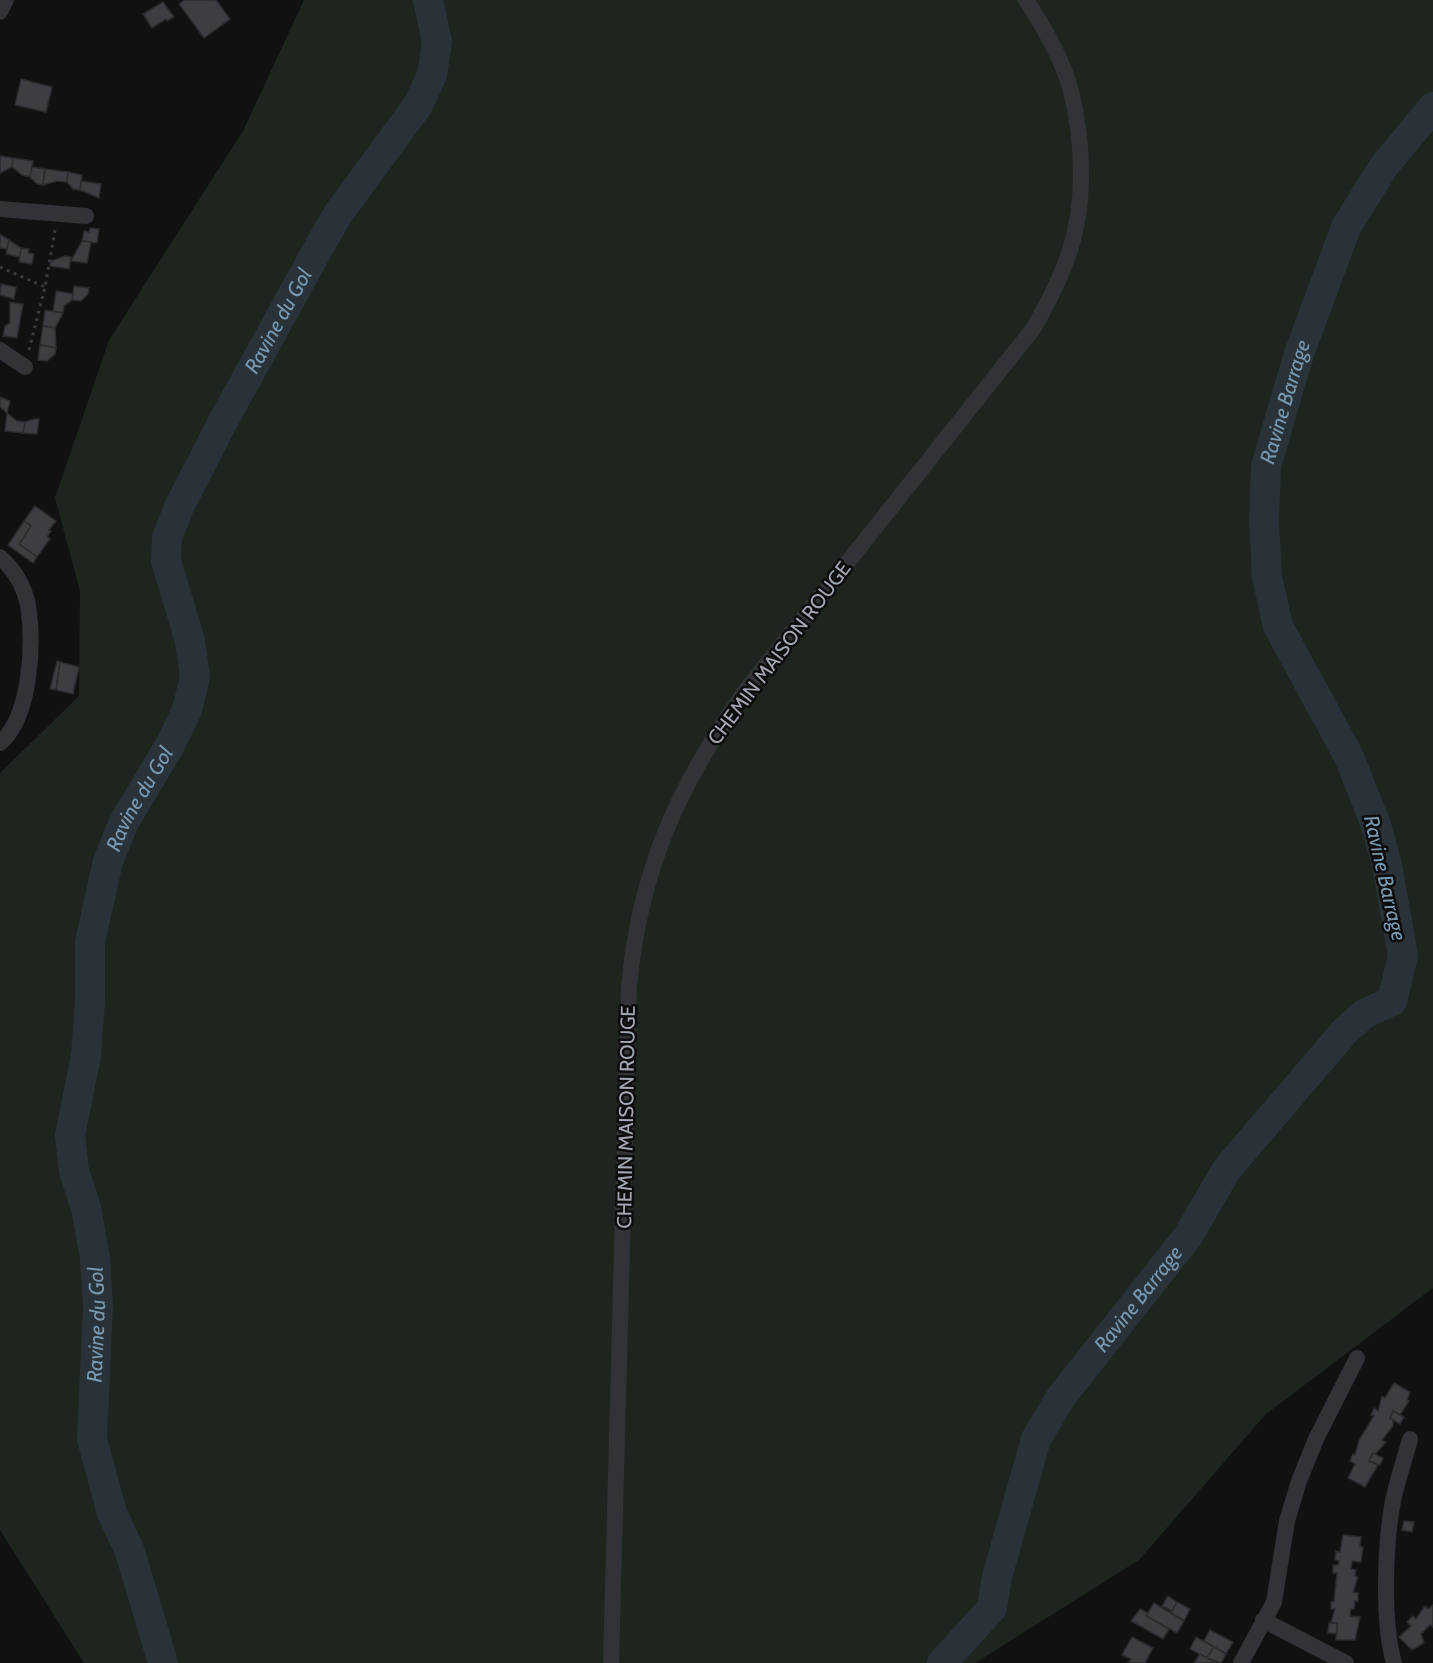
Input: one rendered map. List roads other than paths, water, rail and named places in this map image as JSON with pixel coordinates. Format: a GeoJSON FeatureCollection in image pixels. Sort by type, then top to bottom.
{"type":"FeatureCollection","features":[{"type":"Feature","properties":{"kind":"street"},"geometry":{"type":"LineString","coordinates":[[0,12],[6,0]]}},
{"type":"Feature","properties":{"kind":"street","name":"CHEMIN MAISON ROUGE"},"geometry":{"type":"LineString","coordinates":[[611,1663],[629,986],[634,937],[647,885],[682,790],[712,737],[753,681],[1033,329],[1055,290],[1071,248],[1081,192],[1078,135],[1070,90],[1054,48],[1026,0]]}},
{"type":"Feature","properties":{"kind":"street"},"geometry":{"type":"LineString","coordinates":[[0,209],[86,216]]}},
{"type":"Feature","properties":{"kind":"street"},"geometry":{"type":"LineString","coordinates":[[0,350],[25,367]]}},
{"type":"Feature","properties":{"kind":"street"},"geometry":{"type":"LineString","coordinates":[[0,557],[21,584],[28,605],[29,642],[27,681],[21,711],[10,735],[0,743]]}},
{"type":"Feature","properties":{"kind":"street"},"geometry":{"type":"LineString","coordinates":[[1241,1663],[1274,1602],[1287,1521],[1299,1481],[1316,1439],[1357,1358]]}},
{"type":"Feature","properties":{"kind":"street"},"geometry":{"type":"LineString","coordinates":[[1394,1663],[1387,1610],[1388,1564],[1393,1501],[1410,1438]]}},
{"type":"Feature","properties":{"kind":"street"},"geometry":{"type":"LineString","coordinates":[[1263,1620],[1346,1663]]}},
{"type":"Feature","properties":{"kind":"waterway","name":"Ravine du Gol"},"geometry":{"type":"LineString","coordinates":[[163,1663],[129,1549],[112,1513],[92,1439],[98,1305],[95,1258],[86,1208],[74,1171],[70,1135],[86,1055],[90,1002],[90,942],[108,861],[124,822],[170,745],[187,710],[195,677],[190,641],[166,561],[167,538],[179,507],[221,425],[338,214],[418,105],[432,75],[437,42],[428,0]]}},
{"type":"Feature","properties":{"kind":"waterway","name":"Ravine Barrage"},"geometry":{"type":"LineString","coordinates":[[942,1663],[992,1608],[997,1577],[1036,1439],[1061,1397],[1188,1236],[1227,1169],[1345,1031],[1364,1014],[1392,1001],[1403,956],[1387,865],[1376,825],[1349,757],[1278,626],[1267,577],[1264,522],[1266,466],[1299,354],[1346,227],[1384,166],[1433,107]]}}]}
